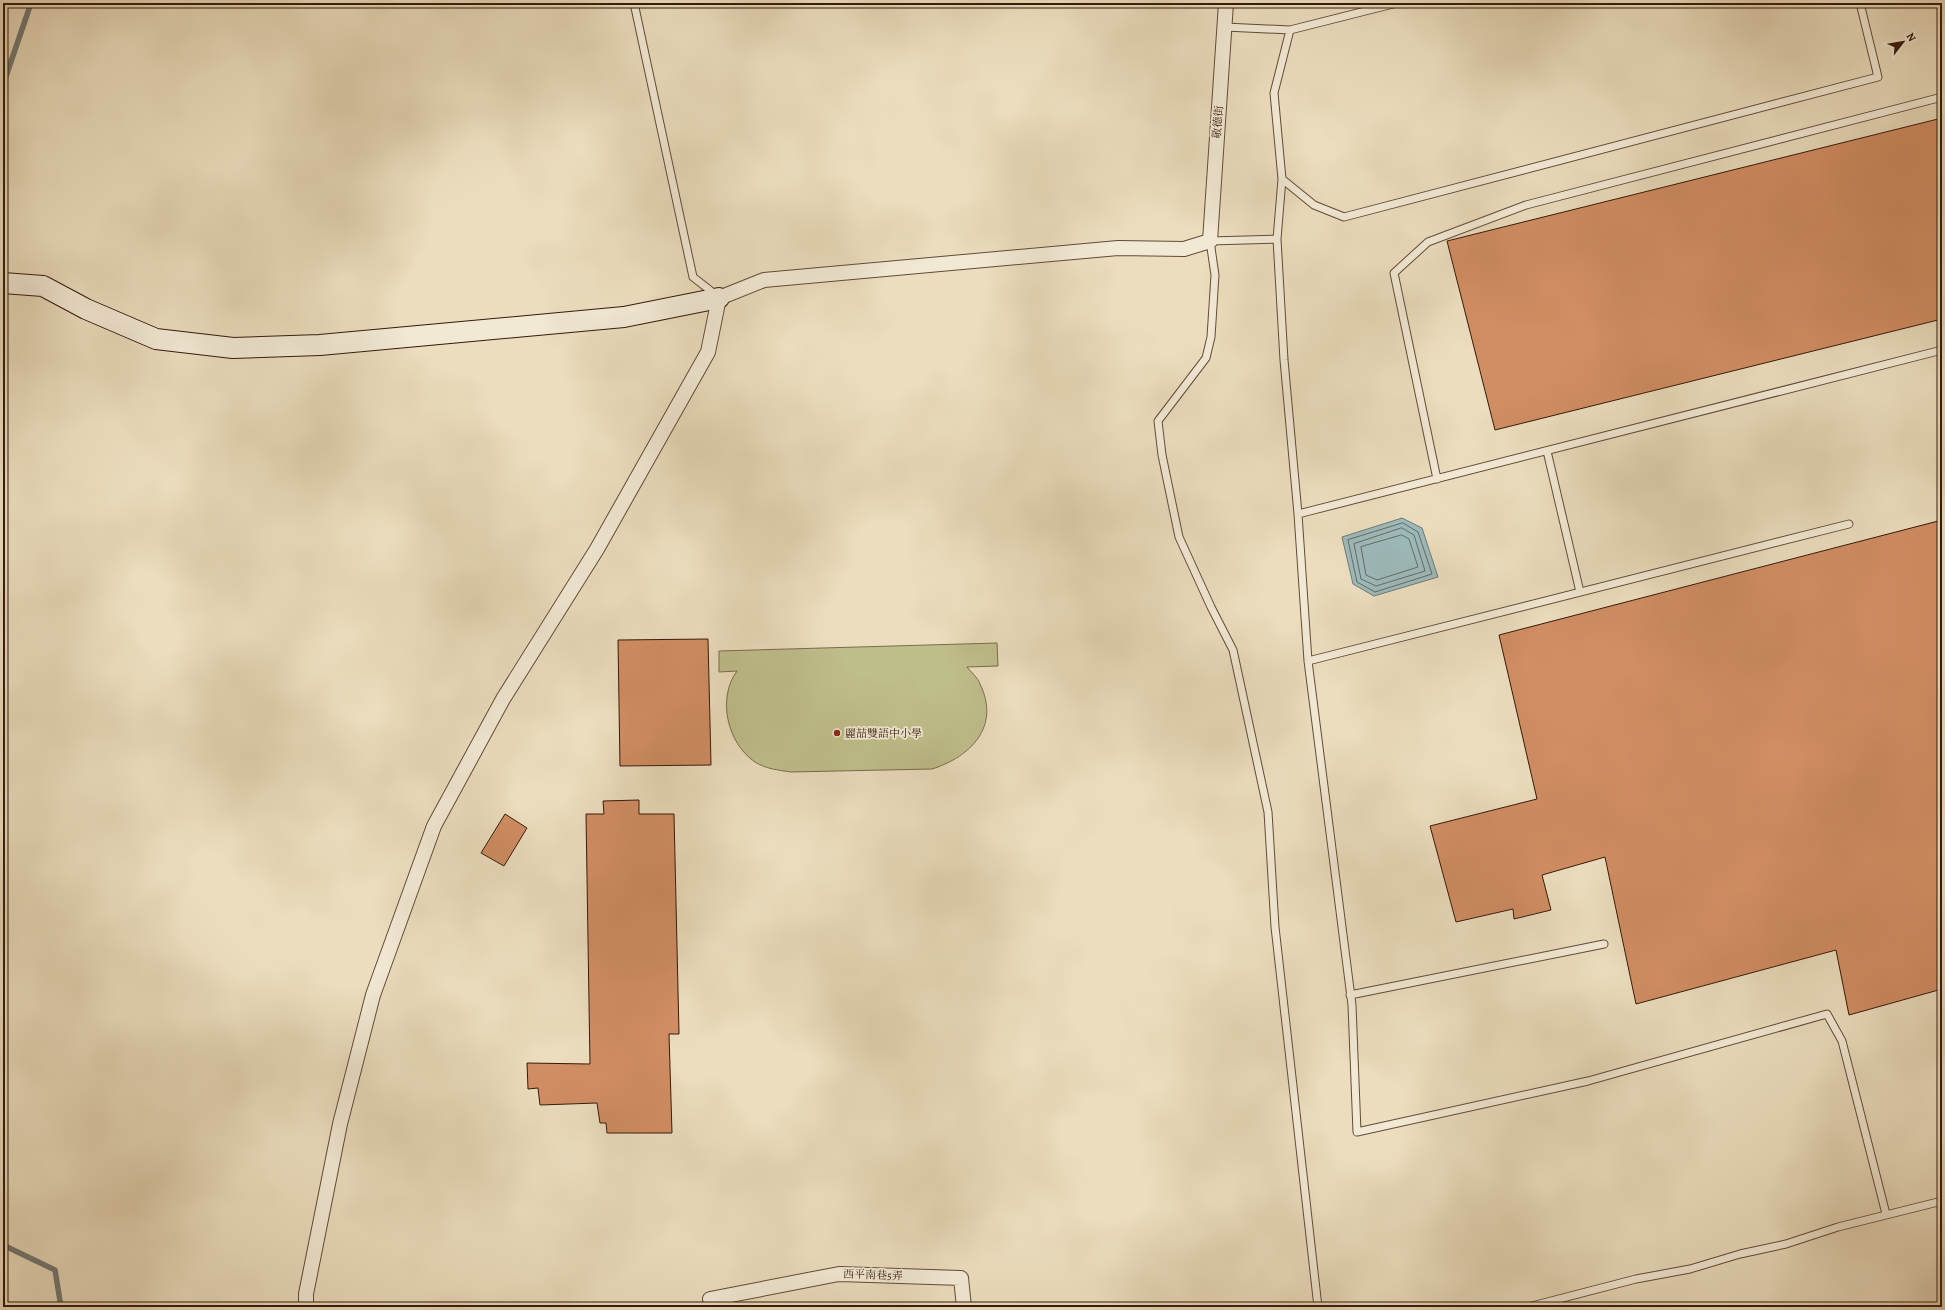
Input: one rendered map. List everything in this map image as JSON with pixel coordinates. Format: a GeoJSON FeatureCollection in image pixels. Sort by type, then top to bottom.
{"type":"FeatureCollection","features":[{"type":"Feature","properties":{"kind":"street","name":"敬德街"},"geometry":{"type":"LineString","coordinates":[[1210,242],[1226,3]]}},
{"type":"Feature","properties":{"kind":"street"},"geometry":{"type":"LineString","coordinates":[[3,283],[43,286],[86,309],[156,339],[233,348],[320,345],[624,317],[719,298],[764,280],[1118,248],[1184,249],[1210,242]]}},
{"type":"Feature","properties":{"kind":"street"},"geometry":{"type":"LineString","coordinates":[[306,1307],[306,1294],[340,1124],[373,995],[434,826],[503,699],[597,549],[708,352],[719,298]]}},
{"type":"Feature","properties":{"kind":"street","name":"西平南巷5弄"},"geometry":{"type":"LineString","coordinates":[[710,1299],[839,1274],[961,1278],[964,1307]]}},
{"type":"Feature","properties":{"kind":"lane"},"geometry":{"type":"LineString","coordinates":[[634,3],[693,277],[719,298]]}},
{"type":"Feature","properties":{"kind":"lane"},"geometry":{"type":"LineString","coordinates":[[1225,27],[1290,30],[1397,3]]}},
{"type":"Feature","properties":{"kind":"lane"},"geometry":{"type":"LineString","coordinates":[[1282,180],[1314,205],[1344,217],[1878,77],[1860,3]]}},
{"type":"Feature","properties":{"kind":"lane"},"geometry":{"type":"LineString","coordinates":[[1290,30],[1274,93],[1282,180],[1277,239],[1284,360],[1298,514],[1308,662],[1350,995],[1357,1132],[1588,1081],[1827,1014],[1842,1041],[1886,1214]]}},
{"type":"Feature","properties":{"kind":"lane"},"geometry":{"type":"LineString","coordinates":[[1437,479],[1394,273],[1428,242],[1526,205],[1942,97]]}},
{"type":"Feature","properties":{"kind":"lane"},"geometry":{"type":"LineString","coordinates":[[1277,239],[1210,242],[1216,275],[1211,337],[1206,358],[1158,421],[1162,455],[1179,537],[1211,607],[1233,650],[1268,812],[1275,927],[1318,1307]]}},
{"type":"Feature","properties":{"kind":"lane"},"geometry":{"type":"LineString","coordinates":[[1298,514],[1942,350]]}},
{"type":"Feature","properties":{"kind":"lane"},"geometry":{"type":"LineString","coordinates":[[1547,451],[1580,592]]}},
{"type":"Feature","properties":{"kind":"lane"},"geometry":{"type":"LineString","coordinates":[[1308,662],[1849,524]]}},
{"type":"Feature","properties":{"kind":"lane"},"geometry":{"type":"LineString","coordinates":[[1350,995],[1604,944]]}},
{"type":"Feature","properties":{"kind":"lane"},"geometry":{"type":"LineString","coordinates":[[1528,1307],[1636,1279],[1690,1269],[1740,1254],[1786,1244],[1886,1214],[1942,1201]]}},
{"type":"Feature","properties":{"kind":"green space"},"geometry":{"type":"Polygon","coordinates":[[[997,643],[998,666],[967,667],[979,682],[986,700],[987,714],[984,727],[978,738],[958,757],[946,764],[932,769],[791,772],[768,768],[755,762],[745,754],[732,732],[728,720],[727,694],[737,671],[719,672],[719,651],[997,643]]]}},
{"type":"Feature","properties":{"kind":"water"},"geometry":{"type":"Polygon","coordinates":[[[1402,518],[1422,528],[1438,577],[1374,596],[1353,584],[1342,537],[1402,518]]]}},
{"type":"Feature","properties":{"kind":"building"},"geometry":{"type":"Polygon","coordinates":[[[1942,118],[1942,319],[1495,430],[1447,241],[1942,118]]]}},
{"type":"Feature","properties":{"kind":"building"},"geometry":{"type":"Polygon","coordinates":[[[1942,520],[1942,989],[1849,1015],[1836,950],[1636,1004],[1605,857],[1542,875],[1551,910],[1514,919],[1513,909],[1456,922],[1430,826],[1537,799],[1499,635],[1942,520]]]}},
{"type":"Feature","properties":{"kind":"building"},"geometry":{"type":"Polygon","coordinates":[[[708,639],[711,765],[620,766],[618,640],[708,639]]]}},
{"type":"Feature","properties":{"kind":"building"},"geometry":{"type":"Polygon","coordinates":[[[639,800],[639,814],[674,814],[679,1034],[669,1034],[672,1133],[607,1133],[606,1123],[600,1123],[597,1103],[540,1105],[538,1088],[528,1089],[527,1063],[590,1064],[586,814],[604,814],[603,801],[639,800]]]}},
{"type":"Feature","properties":{"kind":"building"},"geometry":{"type":"Polygon","coordinates":[[[505,814],[527,828],[504,866],[481,853],[505,814]]]}},
{"type":"Feature","properties":{"kind":"waterway"},"geometry":{"type":"LineString","coordinates":[[3,85],[31,3]]}},
{"type":"Feature","properties":{"kind":"waterway"},"geometry":{"type":"LineString","coordinates":[[3,1245],[55,1270],[61,1307]]}},
{"type":"Feature","properties":{"kind":"place","name":"麗喆雙語中小學"},"geometry":{"type":"Point","coordinates":[837,733]}}]}
